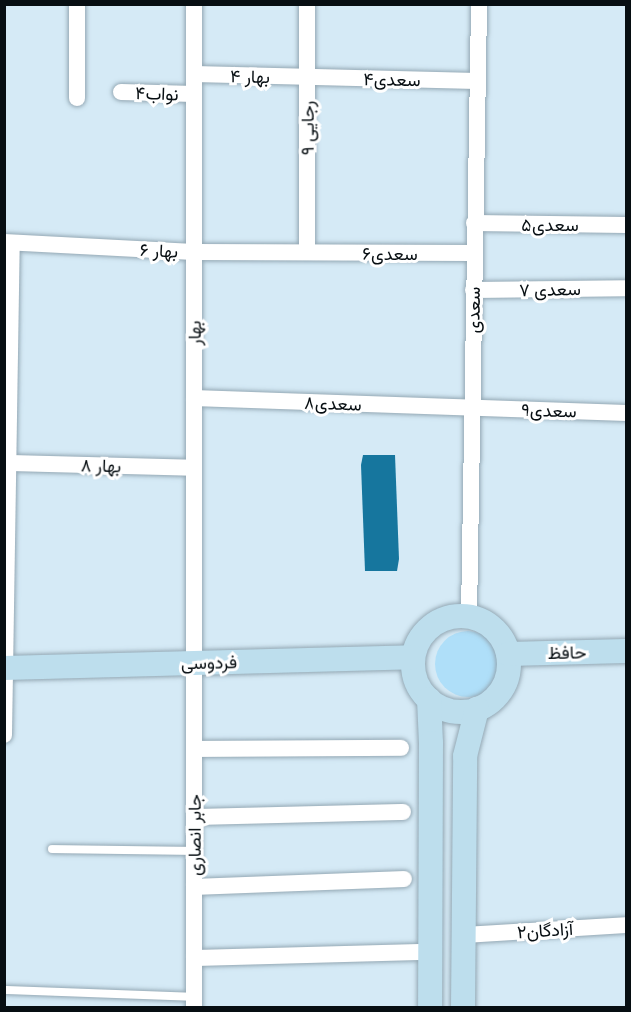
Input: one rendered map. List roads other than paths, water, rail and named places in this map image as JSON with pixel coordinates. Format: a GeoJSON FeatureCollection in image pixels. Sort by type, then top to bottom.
{"type":"FeatureCollection","features":[{"type":"Feature","properties":{"kind":"street"},"geometry":{"type":"LineString","coordinates":[[77,4],[77,98]]}},
{"type":"Feature","properties":{"kind":"street","name":"بهار"},"geometry":{"type":"LineString","coordinates":[[194,4],[194,662]]}},
{"type":"Feature","properties":{"kind":"street","name":"رجایی ۹"},"geometry":{"type":"LineString","coordinates":[[307,4],[307,252]]}},
{"type":"Feature","properties":{"kind":"street","name":"سعدی"},"geometry":{"type":"LineString","coordinates":[[469,616],[479,4]]}},
{"type":"Feature","properties":{"kind":"street","name":"بهار ۴"},"geometry":{"type":"LineString","coordinates":[[194,74],[307,77]]}},
{"type":"Feature","properties":{"kind":"street","name":"سعدی۴"},"geometry":{"type":"LineString","coordinates":[[307,77],[477,81]]}},
{"type":"Feature","properties":{"kind":"street","name":"نواب۴"},"geometry":{"type":"LineString","coordinates":[[121,92],[194,94]]}},
{"type":"Feature","properties":{"kind":"street","name":"سعدی۵"},"geometry":{"type":"LineString","coordinates":[[474,224],[627,225]]}},
{"type":"Feature","properties":{"kind":"street"},"geometry":{"type":"LineString","coordinates":[[4,735],[6,483],[9,463],[8,243]]}},
{"type":"Feature","properties":{"kind":"street","name":"بهار ۶"},"geometry":{"type":"LineString","coordinates":[[8,243],[194,252],[307,252]]}},
{"type":"Feature","properties":{"kind":"street","name":"سعدی۶"},"geometry":{"type":"LineString","coordinates":[[307,252],[474,253]]}},
{"type":"Feature","properties":{"kind":"street","name":"سعدی ۷"},"geometry":{"type":"LineString","coordinates":[[473,290],[627,288]]}},
{"type":"Feature","properties":{"kind":"street","name":"سعدی۸"},"geometry":{"type":"LineString","coordinates":[[194,398],[472,408]]}},
{"type":"Feature","properties":{"kind":"street","name":"سعدی۹"},"geometry":{"type":"LineString","coordinates":[[472,408],[627,413]]}},
{"type":"Feature","properties":{"kind":"street","name":"بهار ۸"},"geometry":{"type":"LineString","coordinates":[[9,463],[194,468]]}},
{"type":"Feature","properties":{"kind":"street"},"geometry":{"type":"LineString","coordinates":[[453,616],[469,616],[483,620],[495,629],[508,654],[509,668],[499,693],[477,710],[451,711],[429,699],[419,687],[413,672],[413,657],[417,642],[426,629],[438,620],[453,616]]}},
{"type":"Feature","properties":{"kind":"street","name":"حافظ"},"geometry":{"type":"LineString","coordinates":[[508,654],[627,651]]}},
{"type":"Feature","properties":{"kind":"street","name":"فردوسی"},"geometry":{"type":"LineString","coordinates":[[5,668],[413,657]]}},
{"type":"Feature","properties":{"kind":"street","name":"جابر انصاری"},"geometry":{"type":"LineString","coordinates":[[194,662],[194,1002]]}},
{"type":"Feature","properties":{"kind":"street"},"geometry":{"type":"LineString","coordinates":[[429,699],[431,743],[430,1008]]}},
{"type":"Feature","properties":{"kind":"street"},"geometry":{"type":"LineString","coordinates":[[463,1008],[465,756],[477,710]]}},
{"type":"Feature","properties":{"kind":"street"},"geometry":{"type":"LineString","coordinates":[[194,749],[401,748]]}},
{"type":"Feature","properties":{"kind":"street"},"geometry":{"type":"LineString","coordinates":[[194,817],[403,812]]}},
{"type":"Feature","properties":{"kind":"street"},"geometry":{"type":"LineString","coordinates":[[194,887],[404,879]]}},
{"type":"Feature","properties":{"kind":"street","name":"آزادگان۲"},"geometry":{"type":"LineString","coordinates":[[464,935],[627,925]]}},
{"type":"Feature","properties":{"kind":"street"},"geometry":{"type":"LineString","coordinates":[[194,958],[430,952]]}},
{"type":"Feature","properties":{"kind":"lane"},"geometry":{"type":"LineString","coordinates":[[51,849],[194,851]]}},
{"type":"Feature","properties":{"kind":"lane"},"geometry":{"type":"LineString","coordinates":[[4,990],[194,1002]]}}]}
